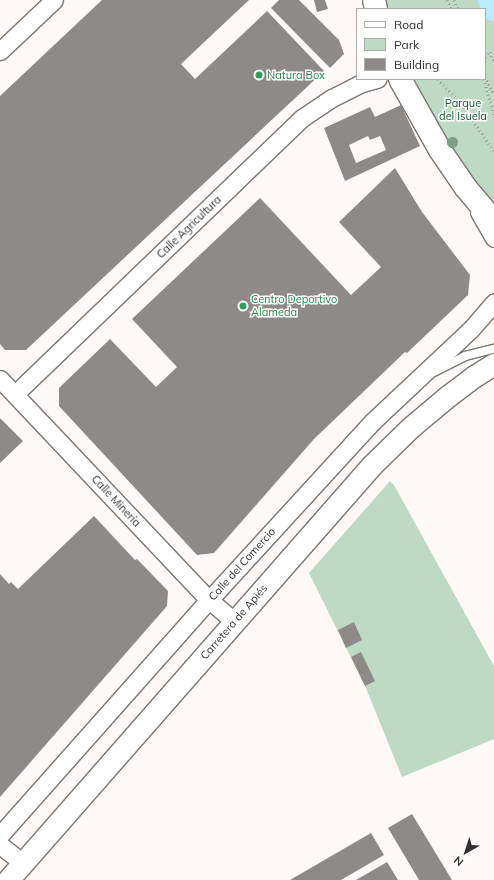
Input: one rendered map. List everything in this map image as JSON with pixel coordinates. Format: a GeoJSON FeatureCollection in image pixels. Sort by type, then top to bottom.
{"type":"FeatureCollection","features":[{"type":"Feature","properties":{"kind":"main road"},"geometry":{"type":"LineString","coordinates":[[401,80],[440,150],[466,188],[494,221]]}},
{"type":"Feature","properties":{"kind":"street"},"geometry":{"type":"LineString","coordinates":[[0,51],[54,0]]}},
{"type":"Feature","properties":{"kind":"street","name":"Calle Agricultura"},"geometry":{"type":"LineString","coordinates":[[15,394],[302,118],[332,98],[362,83],[373,80]]}},
{"type":"Feature","properties":{"kind":"street"},"geometry":{"type":"LineString","coordinates":[[466,188],[494,238]]}},
{"type":"Feature","properties":{"kind":"street","name":"Calle del Comercio"},"geometry":{"type":"LineString","coordinates":[[0,835],[209,600],[372,422],[471,328],[494,303]]}},
{"type":"Feature","properties":{"kind":"street"},"geometry":{"type":"LineString","coordinates":[[473,377],[494,355]]}},
{"type":"Feature","properties":{"kind":"street"},"geometry":{"type":"LineString","coordinates":[[473,377],[494,364]]}},
{"type":"Feature","properties":{"kind":"street","name":"Carretera de Apiés"},"geometry":{"type":"LineString","coordinates":[[8,880],[372,465],[411,427],[473,377]]}},
{"type":"Feature","properties":{"kind":"street","name":"Calle Minería"},"geometry":{"type":"LineString","coordinates":[[0,378],[209,600],[234,621]]}},
{"type":"Feature","properties":{"kind":"street"},"geometry":{"type":"LineString","coordinates":[[0,845],[23,863]]}},
{"type":"Feature","properties":{"kind":"lane"},"geometry":{"type":"LineString","coordinates":[[411,384],[465,356],[494,349]]}},
{"type":"Feature","properties":{"kind":"path"},"geometry":{"type":"LineString","coordinates":[[486,56],[490,52],[494,61]]}},
{"type":"Feature","properties":{"kind":"path"},"geometry":{"type":"LineString","coordinates":[[439,80],[464,107],[494,151]]}},
{"type":"Feature","properties":{"kind":"path"},"geometry":{"type":"LineString","coordinates":[[485,80],[494,94]]}},
{"type":"Feature","properties":{"kind":"path"},"geometry":{"type":"LineString","coordinates":[[485,80],[494,115]]}},
{"type":"Feature","properties":{"kind":"green space","name":"Parque del Isuela"},"geometry":{"type":"Polygon","coordinates":[[[383,0],[494,0],[494,204],[461,165],[411,80],[486,80],[486,8],[386,8],[383,0]]]}},
{"type":"Feature","properties":{"kind":"green space"},"geometry":{"type":"Polygon","coordinates":[[[390,481],[394,485],[494,666],[494,739],[402,777],[365,686],[309,573],[390,481]]]}},
{"type":"Feature","properties":{"kind":"building"},"geometry":{"type":"Polygon","coordinates":[[[102,0],[249,0],[181,64],[195,79],[267,11],[324,71],[26,350],[5,350],[0,344],[0,96],[102,0]]]}},
{"type":"Feature","properties":{"kind":"building"},"geometry":{"type":"Polygon","coordinates":[[[279,0],[299,0],[339,40],[344,54],[330,68],[271,8],[279,0]]]}},
{"type":"Feature","properties":{"kind":"building"},"geometry":{"type":"Polygon","coordinates":[[[314,0],[325,0],[328,9],[317,12],[314,0]]]}},
{"type":"Feature","properties":{"kind":"building"},"geometry":{"type":"Polygon","coordinates":[[[401,105],[420,146],[345,181],[324,128],[370,107],[375,117],[401,105]],[[368,136],[349,145],[356,163],[386,150],[380,136],[370,140],[368,136]]]}},
{"type":"Feature","properties":{"kind":"building"},"geometry":{"type":"Polygon","coordinates":[[[395,168],[422,212],[470,275],[468,295],[407,353],[405,352],[314,439],[214,553],[197,555],[59,406],[59,388],[110,339],[156,387],[177,367],[132,319],[260,198],[351,295],[381,267],[339,222],[395,168]]]}},
{"type":"Feature","properties":{"kind":"building"},"geometry":{"type":"Polygon","coordinates":[[[0,418],[23,441],[0,463],[0,418]]]}},
{"type":"Feature","properties":{"kind":"building"},"geometry":{"type":"Polygon","coordinates":[[[94,516],[135,560],[137,559],[168,591],[167,606],[0,797],[0,574],[9,584],[11,582],[18,589],[94,516]]]}},
{"type":"Feature","properties":{"kind":"building"},"geometry":{"type":"Polygon","coordinates":[[[354,622],[362,640],[346,648],[338,630],[354,622]]]}},
{"type":"Feature","properties":{"kind":"building"},"geometry":{"type":"Polygon","coordinates":[[[361,652],[375,681],[365,686],[351,657],[361,652]]]}},
{"type":"Feature","properties":{"kind":"building"},"geometry":{"type":"Polygon","coordinates":[[[412,814],[452,880],[419,880],[388,828],[412,814]]]}},
{"type":"Feature","properties":{"kind":"building"},"geometry":{"type":"Polygon","coordinates":[[[371,833],[384,855],[341,880],[290,880],[371,833]]]}},
{"type":"Feature","properties":{"kind":"building"},"geometry":{"type":"Polygon","coordinates":[[[387,862],[398,880],[356,880],[387,862]]]}},
{"type":"Feature","properties":{"kind":"waterway"},"geometry":{"type":"LineString","coordinates":[[491,0],[494,7]]}},
{"type":"Feature","properties":{"kind":"place","name":"Natura Box"},"geometry":{"type":"Point","coordinates":[259,75]}},
{"type":"Feature","properties":{"kind":"place","name":"Centro Deportivo Alameda"},"geometry":{"type":"Point","coordinates":[243,306]}}]}
